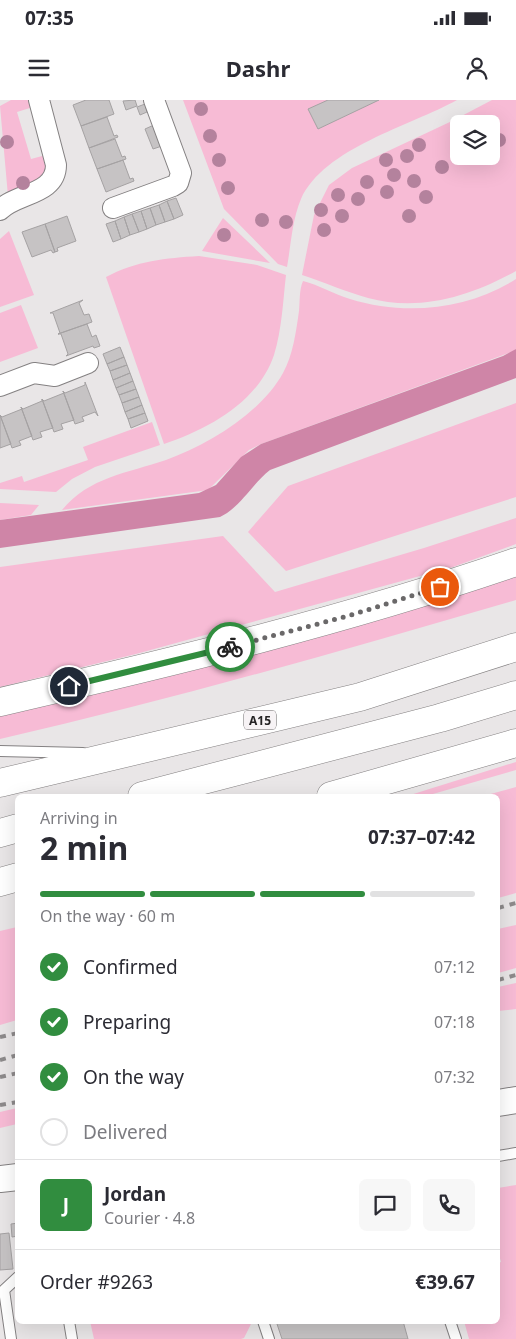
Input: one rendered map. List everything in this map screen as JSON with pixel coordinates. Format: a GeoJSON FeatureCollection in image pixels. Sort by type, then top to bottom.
{"type":"FeatureCollection","features":[{"type":"Feature","properties":{"kind":"highway"},"geometry":{"type":"LineString","coordinates":[[0,702],[214,652],[338,618],[516,562]]}},
{"type":"Feature","properties":{"kind":"highway","name":"A15"},"geometry":{"type":"LineString","coordinates":[[0,783],[360,697],[516,647]]}},
{"type":"Feature","properties":{"kind":"highway"},"geometry":{"type":"LineString","coordinates":[[150,794],[440,718],[516,695]]}},
{"type":"Feature","properties":{"kind":"highway"},"geometry":{"type":"LineString","coordinates":[[338,794],[516,743]]}},
{"type":"Feature","properties":{"kind":"highway"},"geometry":{"type":"LineString","coordinates":[[0,832],[15,829]]}},
{"type":"Feature","properties":{"kind":"highway"},"geometry":{"type":"LineString","coordinates":[[0,882],[15,878]]}},
{"type":"Feature","properties":{"kind":"street"},"geometry":{"type":"LineString","coordinates":[[0,210],[7,202],[43,188],[55,176],[56,165],[39,100]]}},
{"type":"Feature","properties":{"kind":"street"},"geometry":{"type":"LineString","coordinates":[[113,208],[173,186],[181,178],[181,172],[154,100]]}},
{"type":"Feature","properties":{"kind":"street"},"geometry":{"type":"LineString","coordinates":[[0,386],[34,373],[55,376],[88,363]]}},
{"type":"Feature","properties":{"kind":"street"},"geometry":{"type":"LineString","coordinates":[[500,1103],[516,1100]]}},
{"type":"Feature","properties":{"kind":"street"},"geometry":{"type":"LineString","coordinates":[[0,1179],[15,1177]]}},
{"type":"Feature","properties":{"kind":"lane"},"geometry":{"type":"LineString","coordinates":[[0,751],[121,753]]}},
{"type":"Feature","properties":{"kind":"lane"},"geometry":{"type":"LineString","coordinates":[[500,1156],[516,1153]]}},
{"type":"Feature","properties":{"kind":"lane"},"geometry":{"type":"LineString","coordinates":[[11,1339],[2,1291],[15,1280]]}},
{"type":"Feature","properties":{"kind":"lane"},"geometry":{"type":"LineString","coordinates":[[70,1324],[72,1339]]}},
{"type":"Feature","properties":{"kind":"lane"},"geometry":{"type":"LineString","coordinates":[[264,1324],[268,1339]]}},
{"type":"Feature","properties":{"kind":"lane"},"geometry":{"type":"LineString","coordinates":[[451,1324],[456,1339]]}},
{"type":"Feature","properties":{"kind":"shaded area"},"geometry":{"type":"Polygon","coordinates":[[[11,100],[31,100],[33,107],[17,112],[31,159],[46,155],[45,176],[8,196],[0,106],[11,100]]]}},
{"type":"Feature","properties":{"kind":"shaded area"},"geometry":{"type":"Polygon","coordinates":[[[183,100],[457,100],[348,152],[328,166],[312,181],[298,207],[287,267],[278,264],[224,209],[183,100]]]}},
{"type":"Feature","properties":{"kind":"shaded area"},"geometry":{"type":"Polygon","coordinates":[[[492,100],[516,100],[516,271],[481,288],[463,294],[445,299],[407,303],[387,302],[368,298],[302,275],[314,215],[329,185],[352,168],[450,122],[450,165],[500,165],[500,115],[463,115],[492,100]]]}},
{"type":"Feature","properties":{"kind":"shaded area"},"geometry":{"type":"Polygon","coordinates":[[[223,218],[270,263],[202,251],[223,218]]]}},
{"type":"Feature","properties":{"kind":"shaded area"},"geometry":{"type":"Polygon","coordinates":[[[9,231],[34,295],[0,307],[0,239],[9,231]]]}},
{"type":"Feature","properties":{"kind":"shaded area"},"geometry":{"type":"Polygon","coordinates":[[[199,256],[257,265],[286,275],[279,335],[267,372],[244,400],[214,422],[164,444],[106,277],[129,267],[151,261],[199,256]]]}},
{"type":"Feature","properties":{"kind":"shaded area"},"geometry":{"type":"Polygon","coordinates":[[[516,279],[516,349],[514,351],[261,444],[249,450],[208,490],[62,510],[84,490],[97,483],[166,460],[199,446],[232,426],[261,401],[283,373],[292,351],[303,281],[350,299],[392,307],[414,308],[435,307],[477,298],[516,279]]]}},
{"type":"Feature","properties":{"kind":"shaded area"},"geometry":{"type":"Polygon","coordinates":[[[21,305],[38,348],[0,362],[0,313],[21,305]]]}},
{"type":"Feature","properties":{"kind":"shaded area"},"geometry":{"type":"Polygon","coordinates":[[[516,349],[516,378],[270,470],[234,507],[220,517],[0,548],[0,520],[199,493],[216,485],[241,457],[261,444],[503,356],[516,349]]]}},
{"type":"Feature","properties":{"kind":"shaded area"},"geometry":{"type":"Polygon","coordinates":[[[516,403],[516,497],[286,571],[248,532],[288,486],[516,403]]]}},
{"type":"Feature","properties":{"kind":"shaded area"},"geometry":{"type":"Polygon","coordinates":[[[152,422],[160,445],[95,467],[72,479],[56,492],[0,489],[0,483],[22,476],[24,482],[88,460],[83,447],[152,422]]]}},
{"type":"Feature","properties":{"kind":"shaded area"},"geometry":{"type":"Polygon","coordinates":[[[0,503],[39,505],[31,515],[0,520],[0,503]]]}},
{"type":"Feature","properties":{"kind":"shaded area"},"geometry":{"type":"Polygon","coordinates":[[[516,518],[516,544],[453,567],[136,654],[0,687],[0,567],[223,536],[275,592],[424,548],[516,518]]]}},
{"type":"Feature","properties":{"kind":"shaded area"},"geometry":{"type":"Polygon","coordinates":[[[516,569],[516,600],[195,691],[0,739],[0,710],[516,569]]]}},
{"type":"Feature","properties":{"kind":"shaded area"},"geometry":{"type":"Polygon","coordinates":[[[516,762],[516,770],[433,794],[413,794],[516,762]]]}},
{"type":"Feature","properties":{"kind":"shaded area"},"geometry":{"type":"Polygon","coordinates":[[[516,787],[516,893],[500,897],[500,794],[490,794],[516,787]]]}},
{"type":"Feature","properties":{"kind":"shaded area"},"geometry":{"type":"Polygon","coordinates":[[[516,925],[516,968],[500,972],[500,929],[516,925]]]}},
{"type":"Feature","properties":{"kind":"shaded area"},"geometry":{"type":"Polygon","coordinates":[[[15,927],[15,1021],[0,1025],[0,931],[15,927]]]}},
{"type":"Feature","properties":{"kind":"shaded area"},"geometry":{"type":"Polygon","coordinates":[[[516,983],[516,1009],[500,1011],[500,987],[516,983]]]}},
{"type":"Feature","properties":{"kind":"shaded area"},"geometry":{"type":"Polygon","coordinates":[[[15,1108],[15,1124],[0,1128],[0,1112],[15,1108]]]}},
{"type":"Feature","properties":{"kind":"shaded area"},"geometry":{"type":"Polygon","coordinates":[[[516,1185],[516,1339],[469,1339],[465,1324],[500,1324],[500,1188],[516,1185]]]}},
{"type":"Feature","properties":{"kind":"shaded area"},"geometry":{"type":"Polygon","coordinates":[[[91,1324],[251,1324],[244,1338],[241,1339],[94,1339],[91,1324]]]}},
{"type":"Feature","properties":{"kind":"building"},"geometry":{"type":"Polygon","coordinates":[[[86,100],[109,100],[114,114],[81,126],[73,105],[86,100]]]}},
{"type":"Feature","properties":{"kind":"building"},"geometry":{"type":"Polygon","coordinates":[[[135,100],[137,106],[126,110],[123,101],[135,100]]]}},
{"type":"Feature","properties":{"kind":"building"},"geometry":{"type":"Polygon","coordinates":[[[328,100],[379,100],[318,129],[308,109],[328,100]]]}},
{"type":"Feature","properties":{"kind":"building"},"geometry":{"type":"Polygon","coordinates":[[[145,104],[147,112],[140,115],[137,107],[145,104]]]}},
{"type":"Feature","properties":{"kind":"building"},"geometry":{"type":"Polygon","coordinates":[[[107,117],[114,136],[117,135],[118,137],[89,148],[81,126],[107,117]]]}},
{"type":"Feature","properties":{"kind":"building"},"geometry":{"type":"Polygon","coordinates":[[[154,125],[162,146],[153,149],[145,129],[154,125]]]}},
{"type":"Feature","properties":{"kind":"building"},"geometry":{"type":"Polygon","coordinates":[[[115,139],[122,157],[125,156],[126,159],[97,169],[89,148],[115,139]]]}},
{"type":"Feature","properties":{"kind":"building"},"geometry":{"type":"Polygon","coordinates":[[[123,160],[130,179],[133,178],[134,181],[106,192],[97,169],[123,160]]]}},
{"type":"Feature","properties":{"kind":"building"},"geometry":{"type":"Polygon","coordinates":[[[176,198],[183,215],[174,219],[167,201],[176,198]]]}},
{"type":"Feature","properties":{"kind":"building"},"geometry":{"type":"Polygon","coordinates":[[[167,201],[174,219],[165,222],[159,205],[167,201]]]}},
{"type":"Feature","properties":{"kind":"building"},"geometry":{"type":"Polygon","coordinates":[[[159,205],[165,222],[156,225],[150,208],[159,205]]]}},
{"type":"Feature","properties":{"kind":"building"},"geometry":{"type":"Polygon","coordinates":[[[150,208],[156,225],[147,229],[141,211],[150,208]]]}},
{"type":"Feature","properties":{"kind":"building"},"geometry":{"type":"Polygon","coordinates":[[[141,211],[147,229],[139,232],[132,214],[141,211]]]}},
{"type":"Feature","properties":{"kind":"building"},"geometry":{"type":"Polygon","coordinates":[[[132,214],[139,232],[130,235],[124,217],[132,214]]]}},
{"type":"Feature","properties":{"kind":"building"},"geometry":{"type":"Polygon","coordinates":[[[67,216],[76,241],[57,248],[58,251],[55,252],[45,224],[67,216]]]}},
{"type":"Feature","properties":{"kind":"building"},"geometry":{"type":"Polygon","coordinates":[[[124,217],[130,235],[121,239],[115,221],[124,217]]]}},
{"type":"Feature","properties":{"kind":"building"},"geometry":{"type":"Polygon","coordinates":[[[115,221],[121,239],[113,242],[106,224],[115,221]]]}},
{"type":"Feature","properties":{"kind":"building"},"geometry":{"type":"Polygon","coordinates":[[[45,224],[55,252],[53,253],[51,250],[32,257],[22,232],[45,224]]]}},
{"type":"Feature","properties":{"kind":"building"},"geometry":{"type":"Polygon","coordinates":[[[83,300],[79,303],[84,315],[89,314],[92,322],[58,334],[60,333],[53,313],[50,313],[83,300]]]}},
{"type":"Feature","properties":{"kind":"building"},"geometry":{"type":"Polygon","coordinates":[[[87,324],[92,337],[96,335],[100,346],[94,348],[93,346],[66,356],[68,354],[61,334],[58,334],[87,324]]]}},
{"type":"Feature","properties":{"kind":"building"},"geometry":{"type":"Polygon","coordinates":[[[120,347],[124,357],[107,364],[103,354],[120,347]]]}},
{"type":"Feature","properties":{"kind":"building"},"geometry":{"type":"Polygon","coordinates":[[[124,357],[127,365],[110,371],[107,364],[124,357]]]}},
{"type":"Feature","properties":{"kind":"building"},"geometry":{"type":"Polygon","coordinates":[[[127,365],[130,373],[113,380],[110,371],[127,365]]]}},
{"type":"Feature","properties":{"kind":"building"},"geometry":{"type":"Polygon","coordinates":[[[130,373],[133,381],[116,388],[113,380],[130,373]]]}},
{"type":"Feature","properties":{"kind":"building"},"geometry":{"type":"Polygon","coordinates":[[[133,381],[136,389],[119,395],[116,388],[133,381]]]}},
{"type":"Feature","properties":{"kind":"building"},"geometry":{"type":"Polygon","coordinates":[[[85,382],[98,416],[95,412],[82,417],[84,421],[75,424],[63,391],[65,393],[85,385],[85,382]]]}},
{"type":"Feature","properties":{"kind":"building"},"geometry":{"type":"Polygon","coordinates":[[[136,389],[139,397],[122,403],[119,395],[136,389]]]}},
{"type":"Feature","properties":{"kind":"building"},"geometry":{"type":"Polygon","coordinates":[[[64,393],[74,420],[61,424],[63,429],[54,432],[42,399],[44,401],[64,393]]]}},
{"type":"Feature","properties":{"kind":"building"},"geometry":{"type":"Polygon","coordinates":[[[139,397],[142,405],[125,412],[122,403],[139,397]]]}},
{"type":"Feature","properties":{"kind":"building"},"geometry":{"type":"Polygon","coordinates":[[[42,399],[53,428],[40,432],[42,437],[33,440],[21,407],[23,409],[42,401],[42,399]]]}},
{"type":"Feature","properties":{"kind":"building"},"geometry":{"type":"Polygon","coordinates":[[[142,405],[145,413],[128,419],[125,412],[142,405]]]}},
{"type":"Feature","properties":{"kind":"building"},"geometry":{"type":"Polygon","coordinates":[[[22,409],[32,436],[19,441],[21,445],[12,448],[0,415],[2,417],[22,409]]]}},
{"type":"Feature","properties":{"kind":"building"},"geometry":{"type":"Polygon","coordinates":[[[145,413],[148,421],[131,428],[128,419],[145,413]]]}},
{"type":"Feature","properties":{"kind":"building"},"geometry":{"type":"Polygon","coordinates":[[[0,415],[11,444],[0,448],[0,415]]]}},
{"type":"Feature","properties":{"kind":"building"},"geometry":{"type":"Polygon","coordinates":[[[15,1223],[15,1236],[12,1237],[11,1224],[15,1223]]]}},
{"type":"Feature","properties":{"kind":"building"},"geometry":{"type":"Polygon","coordinates":[[[9,1233],[13,1269],[0,1270],[0,1234],[9,1233]]]}},
{"type":"Feature","properties":{"kind":"building"},"geometry":{"type":"Polygon","coordinates":[[[277,1324],[404,1324],[408,1339],[282,1339],[277,1324]]]}},
{"type":"Feature","properties":{"kind":"railway"},"geometry":{"type":"LineString","coordinates":[[500,907],[516,903]]}},
{"type":"Feature","properties":{"kind":"railway"},"geometry":{"type":"LineString","coordinates":[[500,979],[516,975]]}},
{"type":"Feature","properties":{"kind":"railway"},"geometry":{"type":"LineString","coordinates":[[0,1037],[15,1034]]}},
{"type":"Feature","properties":{"kind":"railway"},"geometry":{"type":"LineString","coordinates":[[0,1060],[15,1056]]}},
{"type":"Feature","properties":{"kind":"railway"},"geometry":{"type":"LineString","coordinates":[[0,1077],[15,1074]]}},
{"type":"Feature","properties":{"kind":"railway"},"geometry":{"type":"LineString","coordinates":[[0,1105],[15,1102]]}},
{"type":"Feature","properties":{"kind":"way so far"},"geometry":{"type":"LineString","coordinates":[[230,647],[348,616],[440,587]]}},
{"type":"Feature","properties":{"kind":"route"},"geometry":{"type":"LineString","coordinates":[[69,686],[230,647]]}}]}
